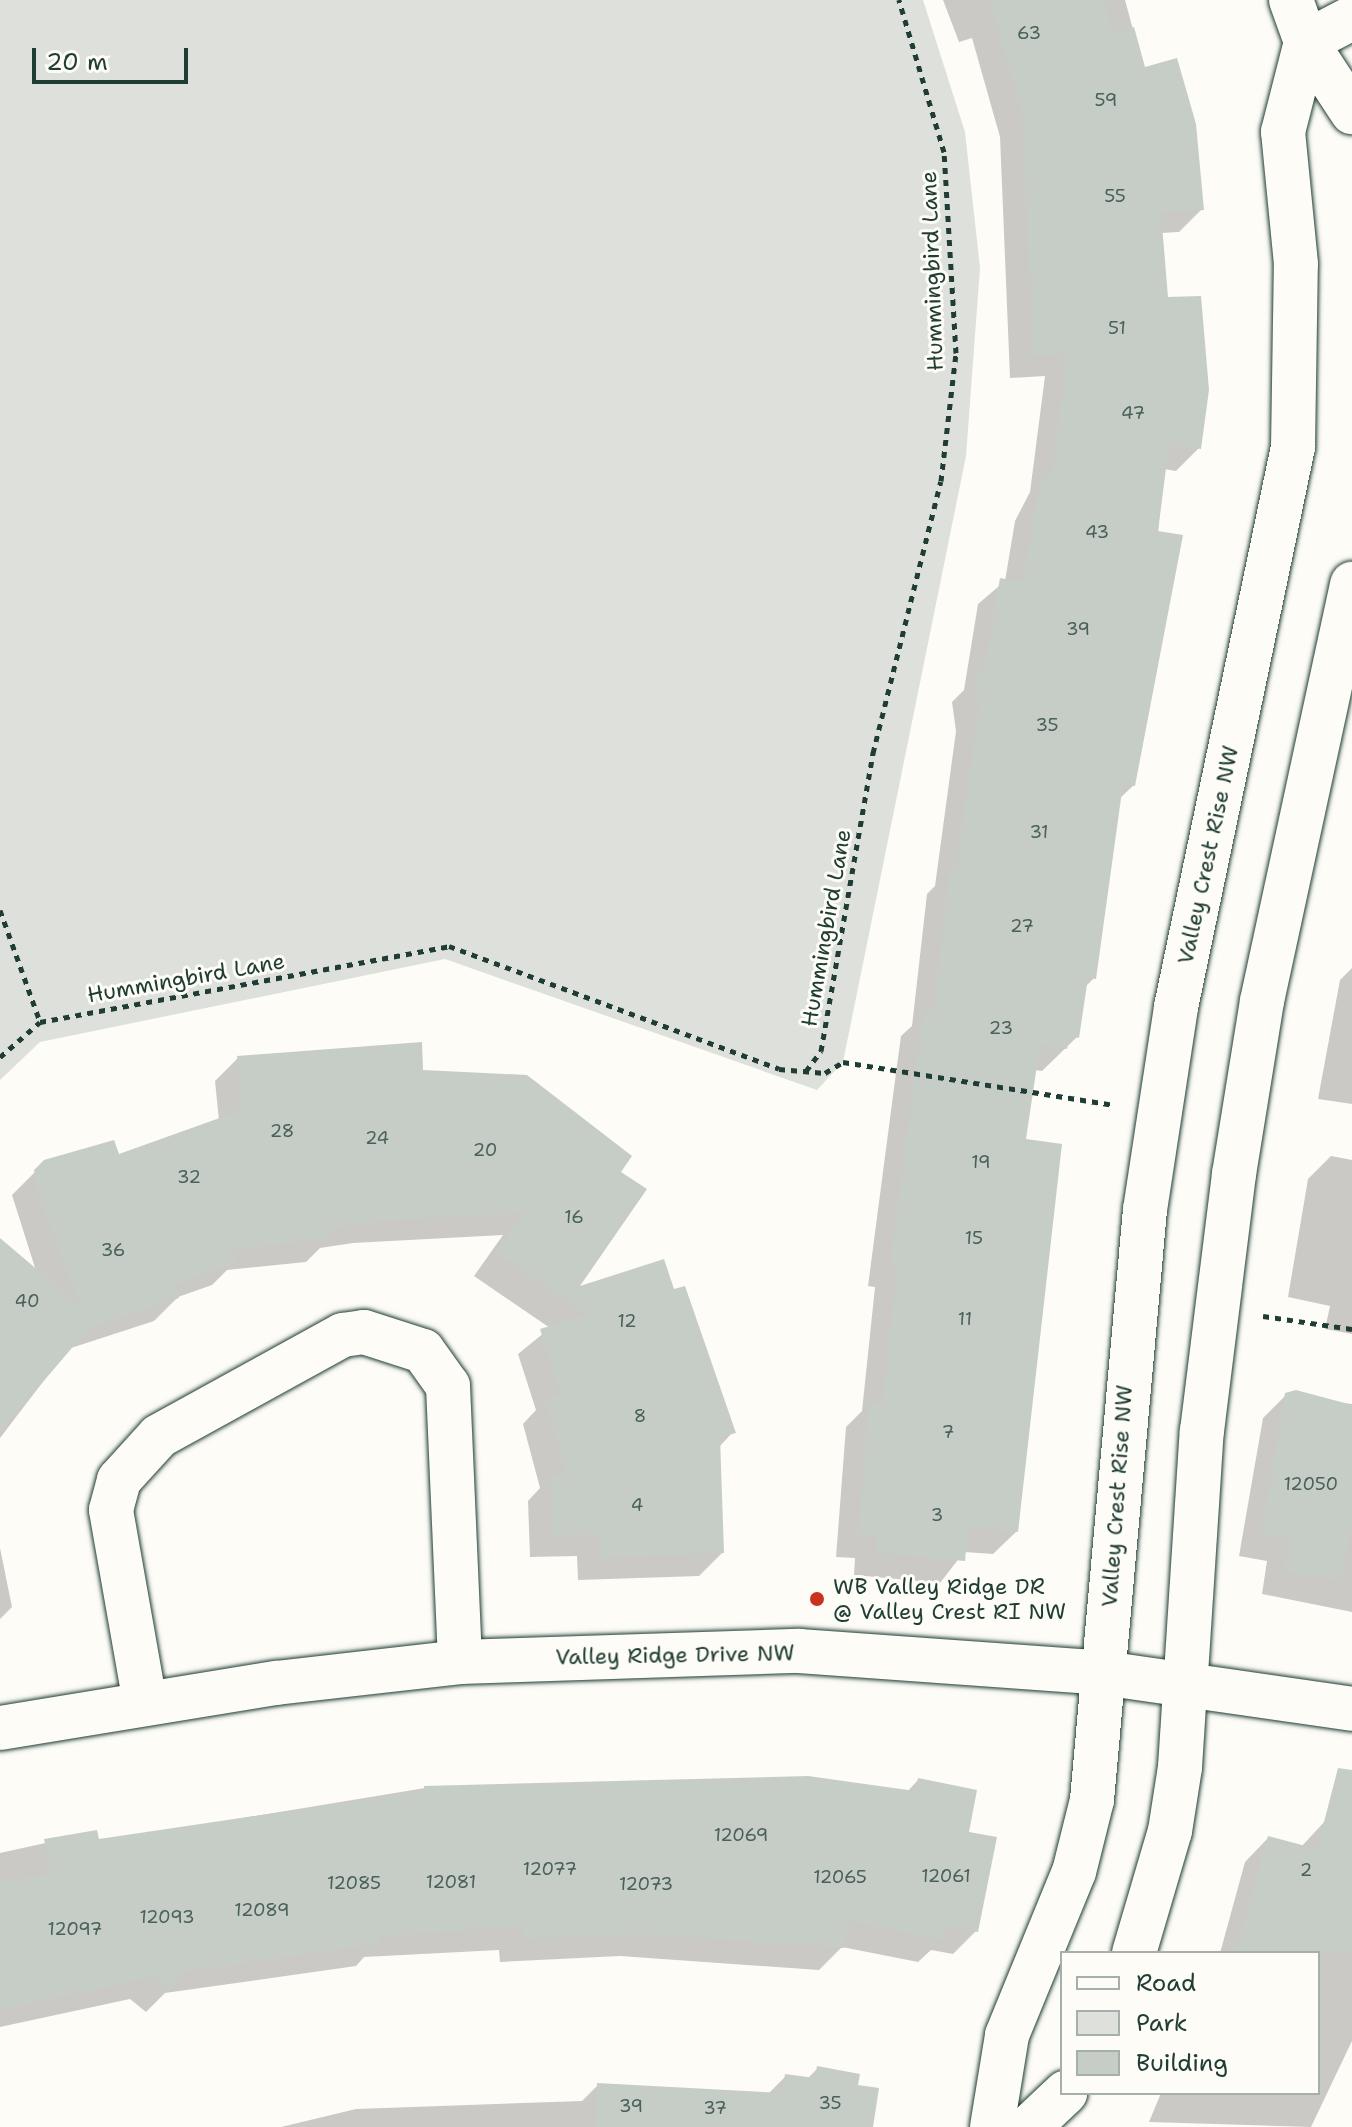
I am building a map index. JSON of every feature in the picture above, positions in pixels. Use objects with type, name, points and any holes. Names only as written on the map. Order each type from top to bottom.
[{"type":"street","points":[[1291,0],[1306,42],[1352,112]]},
{"type":"street","points":[[1306,42],[1352,18]]},
{"type":"street","name":"Valley Crest Rise NW","points":[[992,2127],[1007,2035],[1078,1858],[1099,1745],[1127,1355],[1176,1007],[1293,447],[1296,264],[1283,132],[1306,42]]},
{"type":"street","points":[[1135,1951],[1170,1831],[1215,1310],[1262,1001],[1352,584]]},
{"type":"street","points":[[145,1703],[111,1510],[119,1480],[159,1436],[343,1335],[364,1332],[423,1351],[448,1386],[460,1662]]},
{"type":"street","name":"Valley Ridge Drive NW","points":[[0,1728],[145,1703],[460,1662],[799,1651],[1103,1673],[1185,1682],[1352,1709]]},
{"type":"street","points":[[1029,2127],[1063,2095]]},
{"type":"path","name":"Hummingbird Lane","points":[[40,1022],[449,946],[779,1069],[805,1072],[821,1051],[873,753],[941,481],[956,353],[944,152],[899,0]]},
{"type":"path","points":[[0,910],[40,1022],[0,1057]]},
{"type":"path","points":[[805,1072],[825,1073],[843,1062],[1161,1113]]},
{"type":"path","points":[[1215,1310],[1352,1329]]},
{"type":"green space","points":[[0,0],[923,0],[965,132],[980,268],[966,456],[843,1062],[817,1090],[445,959],[40,1042],[0,1080]]},
{"type":"building","points":[[990,0],[1104,0],[1113,33],[1134,27],[1145,67],[1177,58],[1196,124],[1204,210],[1161,212],[1168,297],[1201,296],[1209,390],[1201,449],[1169,445],[1158,531],[1183,535],[1135,786],[1123,784],[1096,979],[1088,978],[1079,1038],[1069,1036],[1067,1049],[1040,1045],[1026,1139],[1062,1144],[1018,1532],[968,1528],[965,1561],[876,1553],[877,1536],[858,1535],[869,1402],[883,1403],[897,1264],[890,1264],[916,1064],[924,1011],[933,1012],[950,869],[956,870],[979,707],[974,677],[985,669],[1000,578],[1023,582],[1037,496],[1045,474],[1052,475],[1067,354],[1033,356],[1022,113]]},
{"type":"building","points":[[422,1042],[423,1070],[527,1075],[632,1156],[621,1172],[647,1189],[580,1286],[664,1259],[674,1289],[685,1286],[736,1433],[720,1437],[724,1553],[600,1558],[599,1534],[552,1535],[550,1476],[566,1475],[545,1399],[560,1394],[540,1329],[587,1315],[496,1252],[523,1213],[377,1221],[330,1228],[331,1239],[232,1249],[237,1262],[174,1285],[179,1298],[89,1328],[0,1432],[0,1238],[80,1306],[37,1192],[34,1170],[44,1160],[114,1140],[119,1154],[242,1110],[237,1056]]},
{"type":"building","points":[[1296,1390],[1352,1405],[1352,1517],[1341,1581],[1284,1571],[1289,1538],[1261,1534],[1285,1393]]},
{"type":"building","points":[[1338,1768],[1352,1770],[1352,1953],[1236,1951],[1268,1836],[1317,1849]]},
{"type":"building","points":[[808,1776],[915,1791],[918,1778],[977,1790],[969,1832],[997,1837],[978,1932],[946,1926],[943,1940],[848,1921],[844,1948],[644,1934],[523,1939],[522,1927],[380,1936],[381,1943],[183,1972],[170,1991],[153,1977],[0,2010],[0,1881],[51,1874],[44,1839],[97,1830],[99,1839],[424,1791],[424,1786]]},
{"type":"building","points":[[817,2066],[860,2074],[858,2085],[879,2088],[873,2127],[596,2127],[597,2083],[782,2093],[785,2074],[815,2078]]},
{"type":"place","name":"WB Valley Ridge DR @ Valley Crest RI NW","points":[[817,1599]]}]
